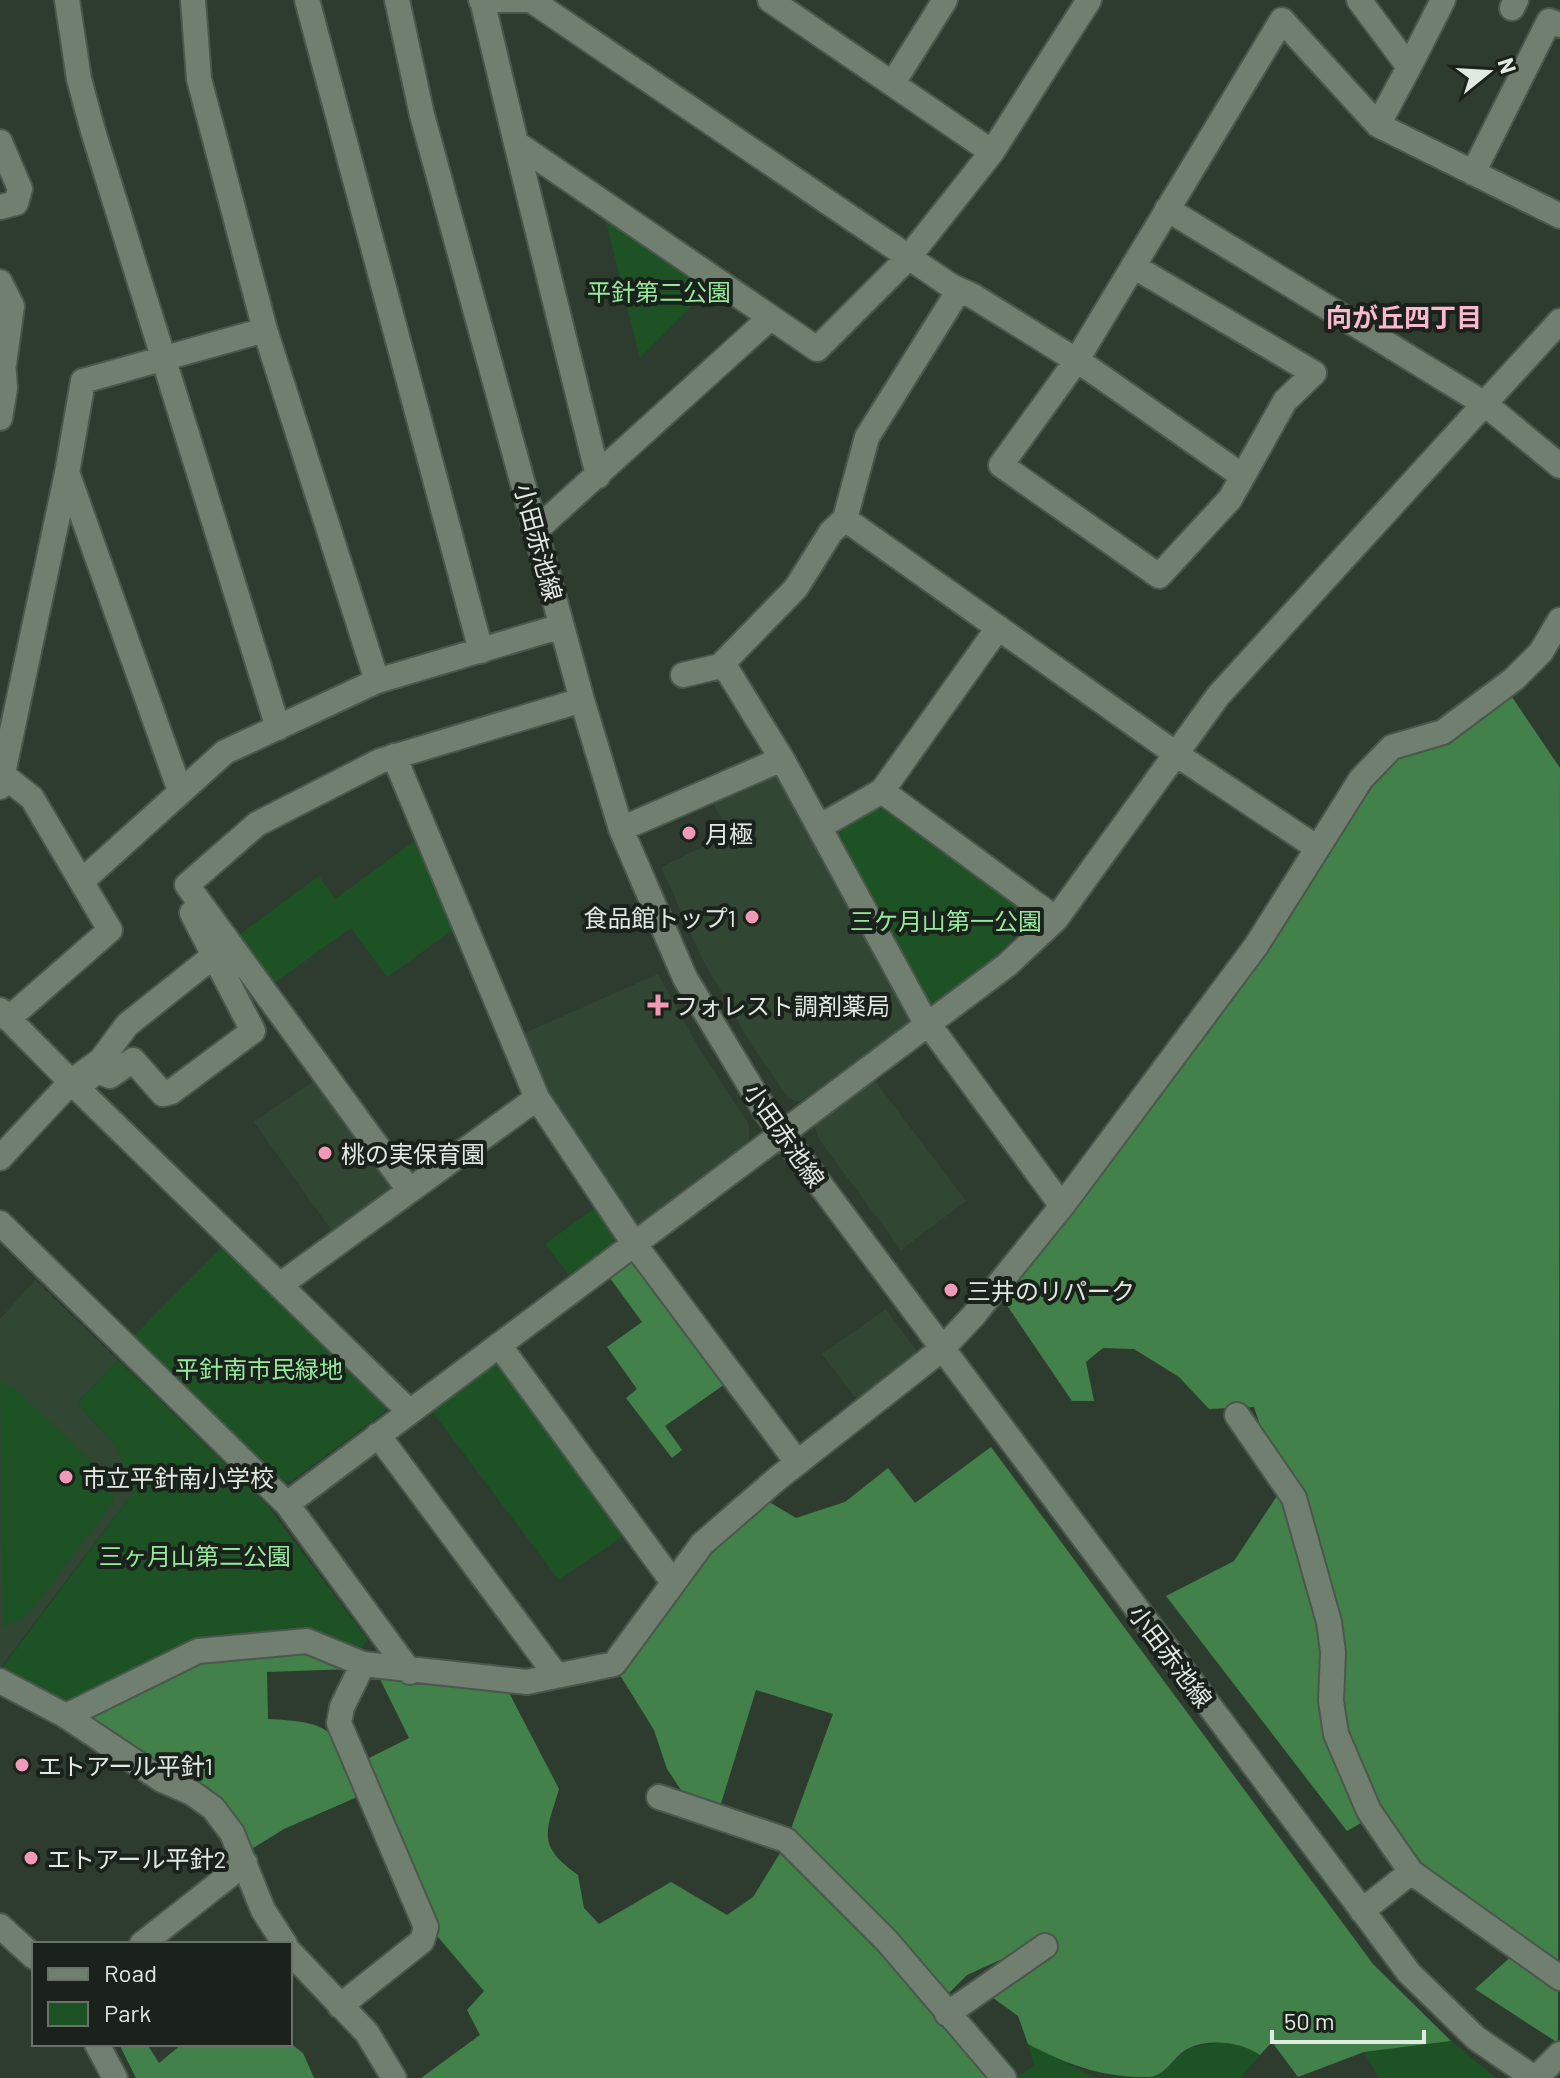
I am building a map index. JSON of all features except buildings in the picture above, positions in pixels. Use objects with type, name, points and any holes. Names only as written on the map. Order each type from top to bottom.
[{"type":"street","points":[[67,0],[79,79],[93,131],[278,728]]},
{"type":"street","points":[[193,0],[199,79],[265,330],[377,681]]},
{"type":"street","points":[[307,0],[481,651]]},
{"type":"street","name":"小田赤池線","points":[[397,0],[422,115],[582,700],[621,829],[685,978],[783,1135],[1409,1973],[1476,2038],[1535,2078]]},
{"type":"street","points":[[598,476],[481,0],[528,0],[908,258],[1077,360],[1241,475]]},
{"type":"street","points":[[770,0],[807,10],[893,83],[992,152]]},
{"type":"street","points":[[893,83],[945,0]]},
{"type":"street","points":[[516,143],[817,349],[908,258],[992,152],[1089,0]]},
{"type":"street","points":[[1359,0],[1409,67]]},
{"type":"street","points":[[1378,125],[1443,0]]},
{"type":"street","points":[[1133,266],[1314,373],[1285,401],[1230,499],[1159,576],[1001,465],[1077,360],[1133,266],[1167,209],[1282,20],[1378,125],[1560,216]]},
{"type":"street","points":[[1473,173],[1549,21],[1560,25]]},
{"type":"street","points":[[0,142],[20,189],[16,203],[0,207]]},
{"type":"street","points":[[1167,209],[1485,404],[1560,466]]},
{"type":"street","points":[[0,282],[12,306],[1,406]]},
{"type":"street","points":[[683,675],[720,666],[796,588],[831,532],[845,519],[867,437],[959,290]]},
{"type":"street","points":[[535,531],[770,318]]},
{"type":"street","points":[[287,1504],[1007,965],[1056,919],[1218,696],[1560,321]]},
{"type":"street","points":[[265,330],[83,381],[67,473],[1,781],[32,798],[110,930],[4,1015],[410,1412]]},
{"type":"street","points":[[0,339],[4,364]]},
{"type":"street","points":[[67,473],[180,791]]},
{"type":"street","points":[[845,519],[1176,754],[1316,847]]},
{"type":"street","points":[[66,1716],[198,1651],[307,1641],[363,1664],[410,1672],[527,1682],[614,1664],[702,1544],[797,1462],[942,1349],[974,1315],[1062,1206],[1256,946],[1361,779],[1392,747],[1443,732],[1474,711],[1514,679],[1541,652],[1560,620]]},
{"type":"street","points":[[82,881],[225,752],[377,681],[562,626]]},
{"type":"street","points":[[819,827],[882,791],[998,628]]},
{"type":"street","points":[[720,666],[729,673],[782,759],[928,1025],[1062,1206]]},
{"type":"street","points":[[75,1086],[97,1071],[110,1076],[133,1060],[163,1094],[171,1092],[253,1031],[181,891],[257,824],[394,756],[582,700]]},
{"type":"street","points":[[394,756],[537,1098],[635,1245],[797,1462]]},
{"type":"street","points":[[621,829],[782,759]]},
{"type":"street","points":[[882,791],[1056,919]]},
{"type":"street","points":[[187,885],[220,952],[409,1190]]},
{"type":"street","points":[[0,1158],[101,1060],[127,1025],[220,952]]},
{"type":"street","points":[[280,1285],[537,1098]]},
{"type":"street","points":[[0,1223],[287,1504],[410,1672]]},
{"type":"street","points":[[499,1345],[672,1581]]},
{"type":"street","points":[[1237,1415],[1294,1498],[1329,1622],[1333,1652],[1331,1701],[1336,1734],[1369,1811],[1411,1872],[1560,1978]]},
{"type":"street","points":[[378,1435],[556,1675]]},
{"type":"street","points":[[340,2006],[422,1941],[426,1927],[339,1723],[342,1707],[363,1664]]},
{"type":"street","points":[[0,1681],[66,1716],[162,1780],[192,1793],[213,1808],[232,1833],[263,1910],[284,1942]]},
{"type":"street","points":[[659,1797],[786,1840],[887,1941],[1004,2078]]},
{"type":"street","points":[[145,1942],[245,1863]]},
{"type":"street","points":[[1362,1911],[1411,1872]]},
{"type":"street","points":[[0,1926],[32,1955]]},
{"type":"street","points":[[947,2014],[1045,1946]]},
{"type":"street","points":[[292,1954],[372,2040],[394,2078]]},
{"type":"street","points":[[98,2046],[115,2078]]},
{"type":"street","points":[[1535,2078],[1560,2054]]},
{"type":"shaded area","points":[[772,772],[780,775],[910,1007],[907,1024],[799,1102],[788,1098],[751,1044],[703,960],[661,867],[730,834],[711,799]]},
{"type":"shaded area","points":[[658,974],[700,1050],[749,1125],[749,1140],[639,1223],[627,1221],[544,1092],[518,1036]]},
{"type":"shaded area","name":"桃の実保育園","points":[[319,1077],[394,1185],[393,1193],[335,1235],[254,1122]]},
{"type":"shaded area","points":[[872,1077],[966,1201],[901,1250],[818,1138],[814,1123]]},
{"type":"shaded area","name":"市立平針南小学校","points":[[35,1280],[118,1360],[77,1403],[115,1445],[136,1489],[0,1668],[0,1319]]},
{"type":"shaded area","points":[[886,1309],[916,1350],[914,1359],[860,1404],[822,1354]]},
{"type":"green space","name":"平針第二公園","points":[[604,213],[711,287],[640,358]]},
{"type":"green space","points":[[1508,691],[1560,768],[1558,2043],[1475,1989],[1524,1945],[1437,1882],[1382,1811],[1347,1831],[1166,1596],[1234,1561],[1281,1490],[1254,1407],[1209,1409],[1179,1377],[1134,1349],[1103,1348],[1086,1362],[1094,1401],[1072,1401],[1004,1301],[1366,787],[1396,753]]},
{"type":"green space","name":"三ケ月山第一公園","points":[[878,802],[1033,910],[1032,921],[998,954],[934,1003],[925,1001],[832,837],[836,827]]},
{"type":"green space","points":[[420,837],[457,927],[387,977],[351,928],[270,986],[235,938],[319,876],[335,899]]},
{"type":"green space","points":[[599,1205],[615,1231],[614,1242],[569,1275],[545,1244]]},
{"type":"green space","name":"平針南市民緑地","points":[[227,1242],[387,1398],[386,1411],[290,1482],[280,1482],[132,1338]]},
{"type":"green space","points":[[623,1262],[638,1263],[728,1382],[665,1426],[682,1450],[672,1458],[626,1398],[637,1389],[607,1347],[642,1322],[607,1274]]},
{"type":"green space","name":"三ヶ月山第二公園","points":[[118,1360],[267,1505],[368,1640],[357,1652],[65,1705],[0,1671],[136,1489],[115,1445],[77,1403]]},
{"type":"green space","points":[[488,1363],[504,1364],[627,1533],[559,1580],[428,1406]]},
{"type":"green space","points":[[0,1383],[14,1387],[109,1479],[114,1501],[28,1615],[3,1627]]},
{"type":"green space","points":[[991,1447],[1373,1964],[1451,2041],[1364,2052],[1298,2077],[1272,2042],[1260,2055],[1226,2043],[1197,2045],[1184,2051],[1161,2073],[1150,2077],[1101,2073],[1028,2044],[1018,2016],[989,1995],[1000,1960],[967,1975],[934,2008],[998,2078],[421,2078],[480,2035],[467,2010],[484,1991],[432,1930],[361,1762],[409,1738],[380,1679],[506,1687],[559,1789],[548,1828],[550,1846],[555,1855],[578,1875],[584,1908],[599,1924],[671,1882],[727,1915],[753,1897],[785,1845],[833,1714],[756,1690],[719,1810],[683,1793],[667,1769],[654,1730],[618,1672],[708,1549],[766,1500],[796,1518],[845,1502],[888,1468],[915,1503]]},
{"type":"green space","points":[[305,1650],[351,1669],[267,1672],[268,1719],[309,1723],[332,1735],[340,1744],[364,1794],[284,1829],[250,1850],[169,1776],[89,1719],[94,1711],[200,1660]]},
{"type":"green space","points":[[1451,2041],[1496,2078],[1379,2078],[1364,2052]]},
{"type":"green space","points":[[1223,2042],[1250,2048],[1260,2055],[1240,2078],[1148,2078],[1158,2075],[1189,2048]]},
{"type":"green space","points":[[1028,2044],[1097,2078],[1014,2078],[1034,2066]]},
{"type":"green space","points":[[292,2045],[303,2053],[314,2078],[136,2078],[120,2046],[148,2046],[159,2063],[180,2046]]},
{"type":"place","name":"月極","points":[[689,833]]},
{"type":"place","name":"食品館トップ1","points":[[752,917]]},
{"type":"place","name":"フォレスト調剤薬局","points":[[658,1005]]},
{"type":"place","name":"桃の実保育園","points":[[325,1153]]},
{"type":"place","name":"三井のリパーク","points":[[951,1290]]},
{"type":"place","name":"市立平針南小学校","points":[[66,1477]]},
{"type":"place","name":"エトアール平針1","points":[[22,1765]]},
{"type":"place","name":"エトアール平針2","points":[[31,1858]]},
{"type":"district","name":"向が丘四丁目","points":[[1404,316]]}]
